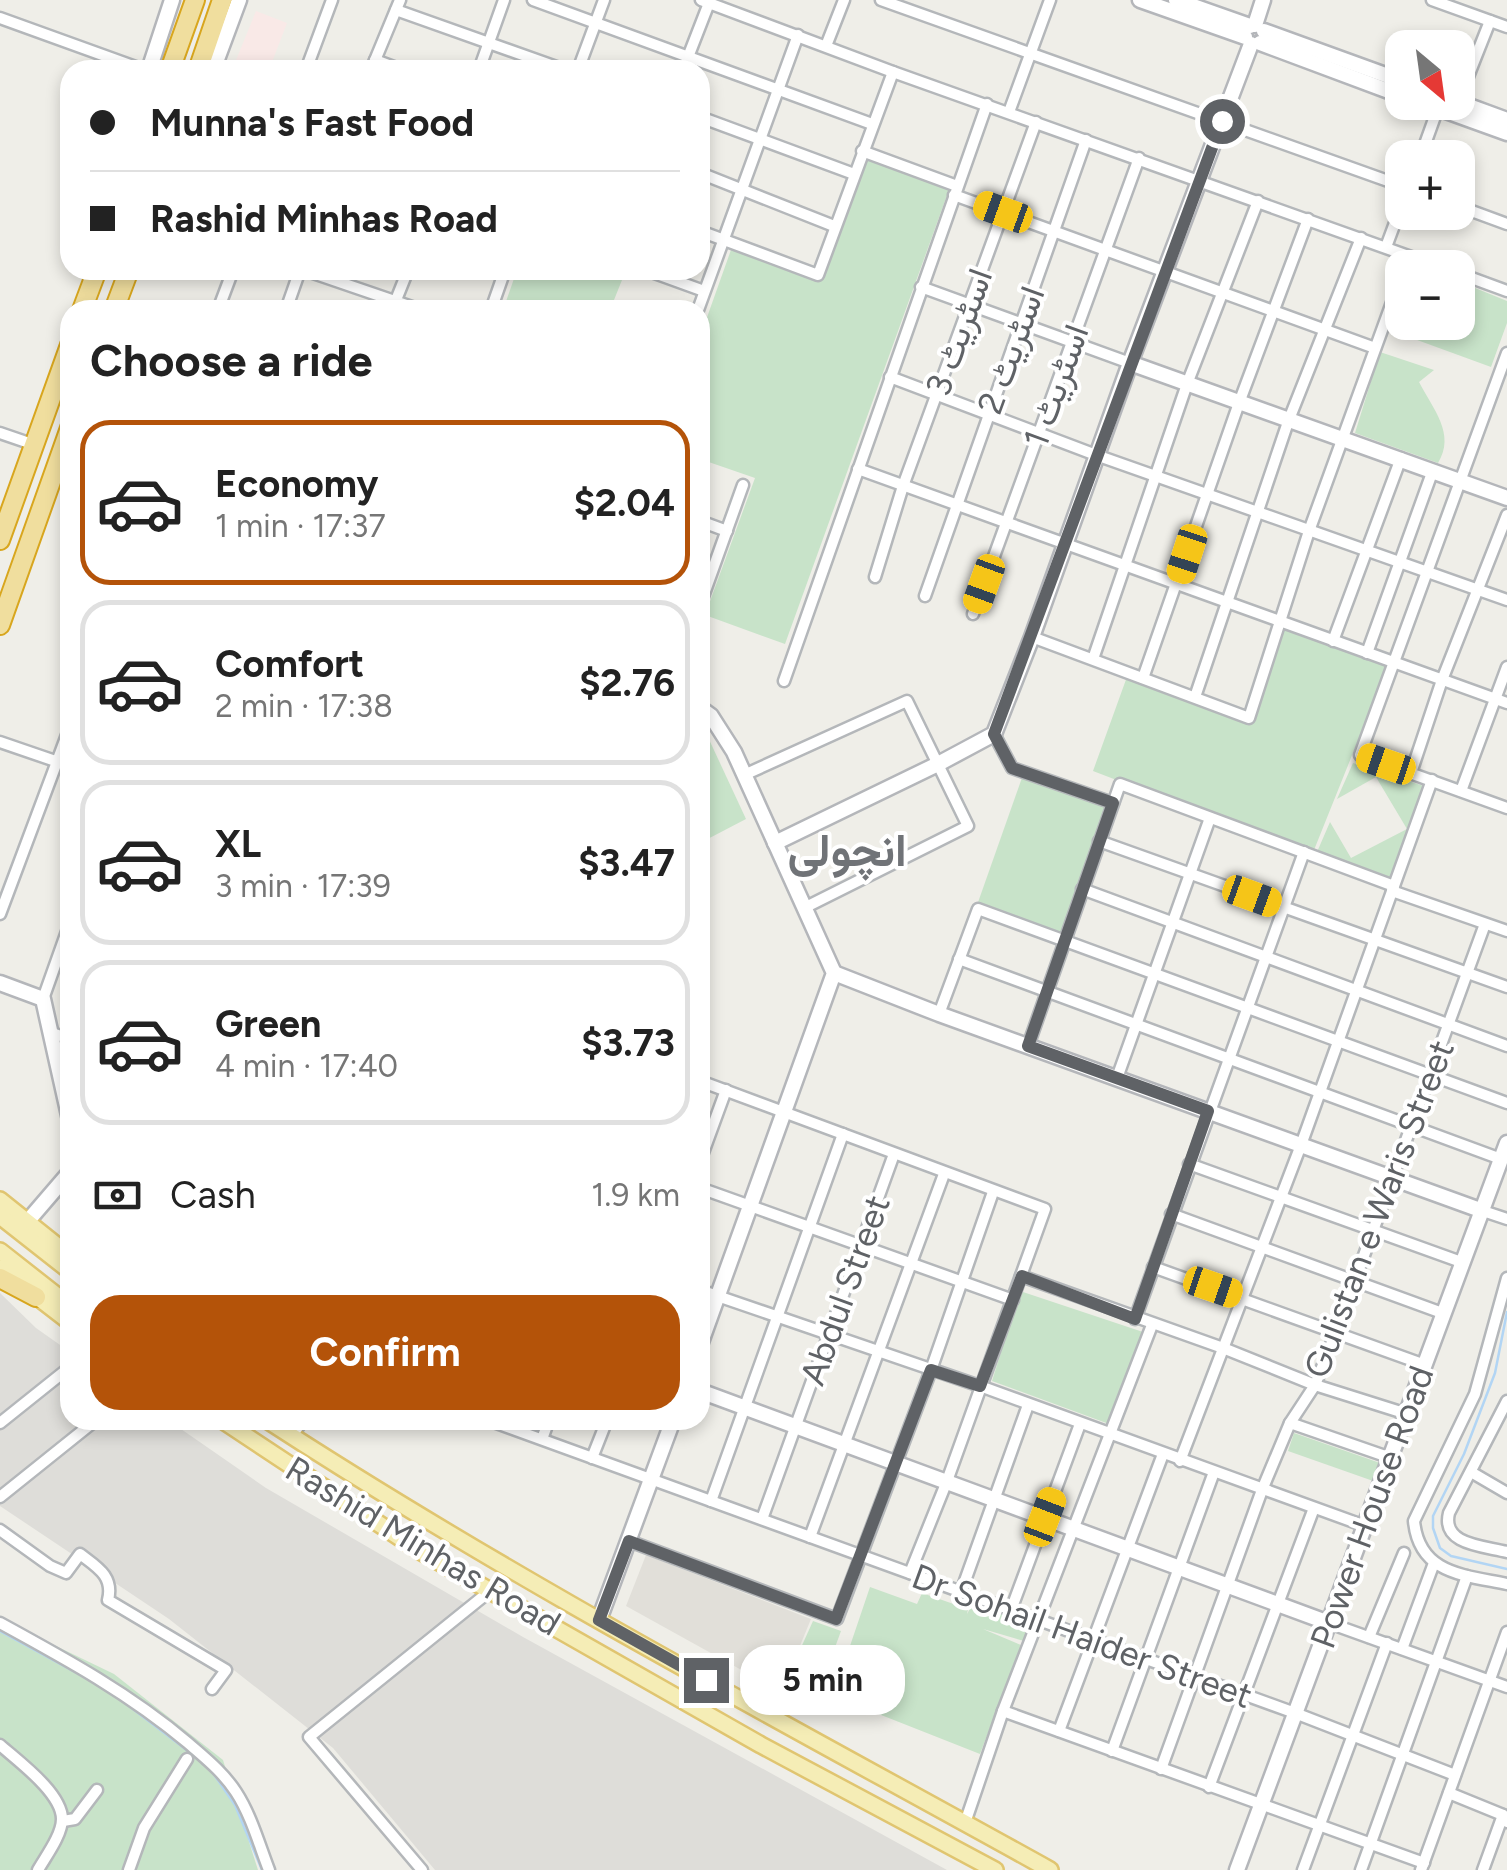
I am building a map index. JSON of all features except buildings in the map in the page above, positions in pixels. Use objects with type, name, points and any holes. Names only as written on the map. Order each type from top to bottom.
[{"type":"highway","points":[[174,60],[195,0]]},
{"type":"highway","points":[[201,60],[222,0]]},
{"type":"highway","points":[[0,540],[60,374]]},
{"type":"highway","points":[[0,625],[60,479]]},
{"type":"highway","points":[[0,608],[8,588],[20,574]]},
{"type":"highway","points":[[0,1278],[36,1298]]},
{"type":"main road","points":[[0,1200],[60,1261]]},
{"type":"main road","points":[[0,1216],[60,1250]]},
{"type":"main road","points":[[3,1259],[36,1298],[60,1315]]},
{"type":"main road","points":[[3,1259],[60,1299]]},
{"type":"main road","name":"Rashid Minhas Road","points":[[237,1430],[420,1551],[761,1744],[995,1870]]},
{"type":"main road","name":"Rashid Minhas Road","points":[[283,1430],[401,1505],[599,1620],[1050,1870]]},
{"type":"street","points":[[150,60],[172,0]]},
{"type":"street","points":[[218,60],[240,0]]},
{"type":"street","points":[[310,60],[332,0]]},
{"type":"street","points":[[483,60],[504,0]]},
{"type":"street","points":[[533,0],[699,60]]},
{"type":"street","points":[[582,60],[604,0]]},
{"type":"street","points":[[826,46],[844,0]]},
{"type":"street","points":[[882,0],[1385,180]]},
{"type":"street","points":[[1008,112],[1050,0]]},
{"type":"street","points":[[1140,0],[1385,76]]},
{"type":"street","points":[[1176,0],[1385,89]]},
{"type":"street","points":[[775,843],[994,734],[1254,34],[1263,0]]},
{"type":"street","points":[[1432,0],[1507,26]]},
{"type":"street","points":[[686,60],[705,2],[1390,250]]},
{"type":"street","points":[[375,60],[398,5],[538,60]]},
{"type":"street","points":[[0,18],[118,60]]},
{"type":"street","points":[[1475,55],[1490,21]]},
{"type":"street","points":[[710,275],[798,36]]},
{"type":"street","points":[[710,64],[872,124]]},
{"type":"street","points":[[710,235],[818,275],[893,72]]},
{"type":"street","points":[[784,680],[987,104]]},
{"type":"street","points":[[1475,112],[1507,120]]},
{"type":"street","points":[[1475,117],[1507,133]]},
{"type":"street","points":[[710,121],[854,174]]},
{"type":"street","name":"اسٹریٹ 3","points":[[875,577],[903,486],[1036,122]]},
{"type":"street","name":"اسٹریٹ 2","points":[[925,596],[1086,140]]},
{"type":"street","points":[[862,151],[1105,252],[1375,348]]},
{"type":"street","name":"اسٹریٹ 1","points":[[973,614],[1139,158]]},
{"type":"street","points":[[710,176],[834,226]]},
{"type":"street","points":[[1093,660],[1187,384],[1258,201]]},
{"type":"street","points":[[1475,212],[1507,224]]},
{"type":"street","points":[[1143,678],[1308,219]]},
{"type":"street","points":[[1386,247],[1392,230]]},
{"type":"street","points":[[1195,697],[1288,422],[1361,238]]},
{"type":"street","points":[[1475,279],[1507,291]]},
{"type":"street","points":[[328,280],[379,300]]},
{"type":"street","points":[[674,280],[704,291]]},
{"type":"street","points":[[701,300],[708,280]]},
{"type":"street","points":[[922,288],[1507,498]]},
{"type":"street","points":[[1032,636],[1249,718],[1279,621],[1385,321]]},
{"type":"street","points":[[1507,354],[1360,755],[1507,808]]},
{"type":"street","points":[[890,377],[1507,600]]},
{"type":"street","points":[[1494,389],[1507,394]]},
{"type":"street","points":[[0,433],[36,445]]},
{"type":"street","points":[[1332,640],[1400,458]]},
{"type":"street","points":[[858,469],[1501,701]]},
{"type":"street","points":[[1367,653],[1432,470]]},
{"type":"street","points":[[710,566],[743,485]]},
{"type":"street","points":[[1411,772],[1442,680],[1507,515]]},
{"type":"street","points":[[710,525],[727,531]]},
{"type":"street","points":[[1461,791],[1501,701],[1507,667]]},
{"type":"street","points":[[744,775],[907,701],[968,826],[804,908]]},
{"type":"street","points":[[710,718],[720,728],[744,775],[834,973],[1507,1219]]},
{"type":"street","points":[[994,734],[1012,768],[1113,803]]},
{"type":"street","points":[[0,742],[60,763]]},
{"type":"street","points":[[0,914],[60,773]]},
{"type":"street","points":[[1180,1460],[1281,1198],[1432,780]]},
{"type":"street","points":[[1028,1046],[1120,784],[1507,932]]},
{"type":"street","points":[[1117,1078],[1210,818]]},
{"type":"street","points":[[1099,842],[1507,987]]},
{"type":"street","points":[[1135,1319],[1304,852]]},
{"type":"street","points":[[1082,890],[1507,1046]]},
{"type":"street","points":[[939,1014],[978,908],[1507,1102]]},
{"type":"street","name":"Gulistan e Waris Street","points":[[1161,1769],[1262,1490],[1290,1423],[1315,1385],[1336,1332],[1485,924]]},
{"type":"street","points":[[60,952],[44,999],[60,1071]]},
{"type":"street","points":[[959,959],[1502,1158]]},
{"type":"street","points":[[710,1318],[834,973]]},
{"type":"street","points":[[0,983],[44,999]]},
{"type":"street","points":[[52,1032],[60,1035]]},
{"type":"street","points":[[710,1084],[1045,1210],[910,1573]]},
{"type":"street","points":[[710,1134],[726,1090]]},
{"type":"street","points":[[711,1501],[844,1134]]},
{"type":"street","name":"Power House Road","points":[[1236,1870],[1507,1143]]},
{"type":"street","name":"Abdul Street","points":[[762,1519],[894,1154]]},
{"type":"street","points":[[1189,1164],[1464,1263]]},
{"type":"street","points":[[810,1537],[944,1174]]},
{"type":"street","points":[[28,1230],[60,1186]]},
{"type":"street","points":[[710,1192],[1013,1300]]},
{"type":"street","points":[[629,1541],[836,1619],[931,1370],[993,1192]]},
{"type":"street","points":[[1170,1214],[1445,1314]]},
{"type":"street","points":[[1153,1267],[1425,1365]]},
{"type":"street","points":[[1022,1276],[1315,1385],[1408,1414]]},
{"type":"street","points":[[1507,1278],[1475,1394],[1414,1522],[1422,1551],[1434,1563],[1468,1576],[1507,1584]]},
{"type":"street","points":[[710,1293],[980,1386],[1365,1526]]},
{"type":"street","points":[[965,1823],[1003,1710],[1152,1325]]},
{"type":"street","points":[[0,1422],[60,1375]]},
{"type":"street","points":[[710,1395],[1507,1687]]},
{"type":"street","points":[[1507,1401],[1446,1525],[1448,1531],[1464,1541],[1507,1552]]},
{"type":"street","points":[[960,1592],[1028,1405]]},
{"type":"street","points":[[1290,1423],[1391,1458]]},
{"type":"street","points":[[1010,1610],[1080,1424]]},
{"type":"street","points":[[0,1497],[84,1430]]},
{"type":"street","points":[[292,1436],[296,1430]]},
{"type":"street","name":"Dr Sohail Haider Street","points":[[518,1430],[1455,1775]]},
{"type":"street","points":[[542,1439],[545,1430]]},
{"type":"street","points":[[592,1458],[603,1430]]},
{"type":"street","points":[[599,1620],[669,1430]]},
{"type":"street","points":[[1493,1432],[1507,1439]]},
{"type":"street","points":[[1059,1732],[1163,1454]]},
{"type":"street","points":[[1112,1751],[1214,1472]]},
{"type":"street","points":[[1471,1472],[1507,1492]]},
{"type":"street","points":[[1210,1787],[1314,1508]]},
{"type":"street","points":[[0,1530],[66,1573],[80,1554],[109,1582],[108,1600],[226,1670],[212,1689]]},
{"type":"street","points":[[1369,1637],[1404,1553]]},
{"type":"street","points":[[1402,1649],[1434,1563]]},
{"type":"street","points":[[1360,1870],[1468,1576]]},
{"type":"street","points":[[422,1870],[309,1736],[490,1591]]},
{"type":"street","points":[[0,1624],[115,1687],[219,1770],[236,1792],[269,1870]]},
{"type":"street","points":[[1003,1710],[1422,1866],[1507,1632]]},
{"type":"street","points":[[1303,1870],[1387,1643]]},
{"type":"street","points":[[0,1745],[53,1795],[63,1822],[38,1870]]},
{"type":"street","points":[[129,1870],[144,1828],[187,1759]]},
{"type":"street","points":[[63,1822],[75,1819],[97,1790]]},
{"type":"street","points":[[1448,1793],[1505,1819],[1483,1870]]},
{"type":"shaded area","points":[[256,11],[287,23],[273,60],[236,60]]},
{"type":"shaded area","points":[[0,1293],[60,1345],[60,1430],[182,1430],[266,1488],[523,1637],[947,1870],[435,1870],[333,1748],[169,1619],[0,1506]]},
{"type":"shaded area","points":[[646,1555],[811,1619],[781,1692],[626,1606]]},
{"type":"green space","points":[[867,156],[950,187],[785,644],[710,617],[710,601],[755,478],[710,462],[710,309],[732,247],[821,278]]},
{"type":"green space","points":[[514,280],[622,280],[614,300],[506,300]]},
{"type":"green space","points":[[1475,288],[1507,301],[1507,323],[1491,367],[1417,340],[1475,340]]},
{"type":"green space","points":[[1380,352],[1434,370],[1419,382],[1444,432],[1438,463],[1355,433]]},
{"type":"green space","points":[[1279,621],[1389,663],[1312,855],[1093,771],[1128,674],[1249,718]]},
{"type":"green space","points":[[710,742],[746,819],[710,838]]},
{"type":"green space","points":[[1353,763],[1427,787],[1393,883],[1317,852],[1330,822],[1351,858],[1407,829],[1376,777],[1337,799]]},
{"type":"green space","points":[[1024,772],[1113,803],[1063,940],[976,908]]},
{"type":"green space","points":[[1020,1291],[1143,1332],[1109,1424],[992,1381]]},
{"type":"green space","points":[[1294,1433],[1383,1464],[1376,1482],[1288,1451]]},
{"type":"green space","points":[[870,1587],[917,1604],[922,1593],[968,1609],[967,1614],[974,1601],[1031,1622],[1024,1641],[983,1629],[1021,1645],[980,1754],[833,1696]]},
{"type":"green space","points":[[0,1619],[114,1674],[223,1760],[258,1870],[0,1870]]},
{"type":"green space","points":[[813,1621],[841,1631],[812,1710],[781,1692]]},
{"type":"waterway","points":[[1507,1312],[1495,1373],[1464,1454],[1433,1516],[1440,1548],[1451,1556],[1507,1569]]},
{"type":"waterway","points":[[0,1631],[97,1684]]},
{"type":"waterway","points":[[112,1693],[205,1764]]},
{"type":"waterway","points":[[211,1770],[235,1805],[262,1870]]},
{"type":"district","name":"انچولی","points":[[847,850]]},
{"type":"route","points":[[706,1680],[599,1620],[629,1541],[836,1619],[931,1370],[980,1386],[1022,1276],[1135,1319],[1208,1111],[1028,1046],[1113,803],[1012,768],[994,734],[1222,121]]}]
